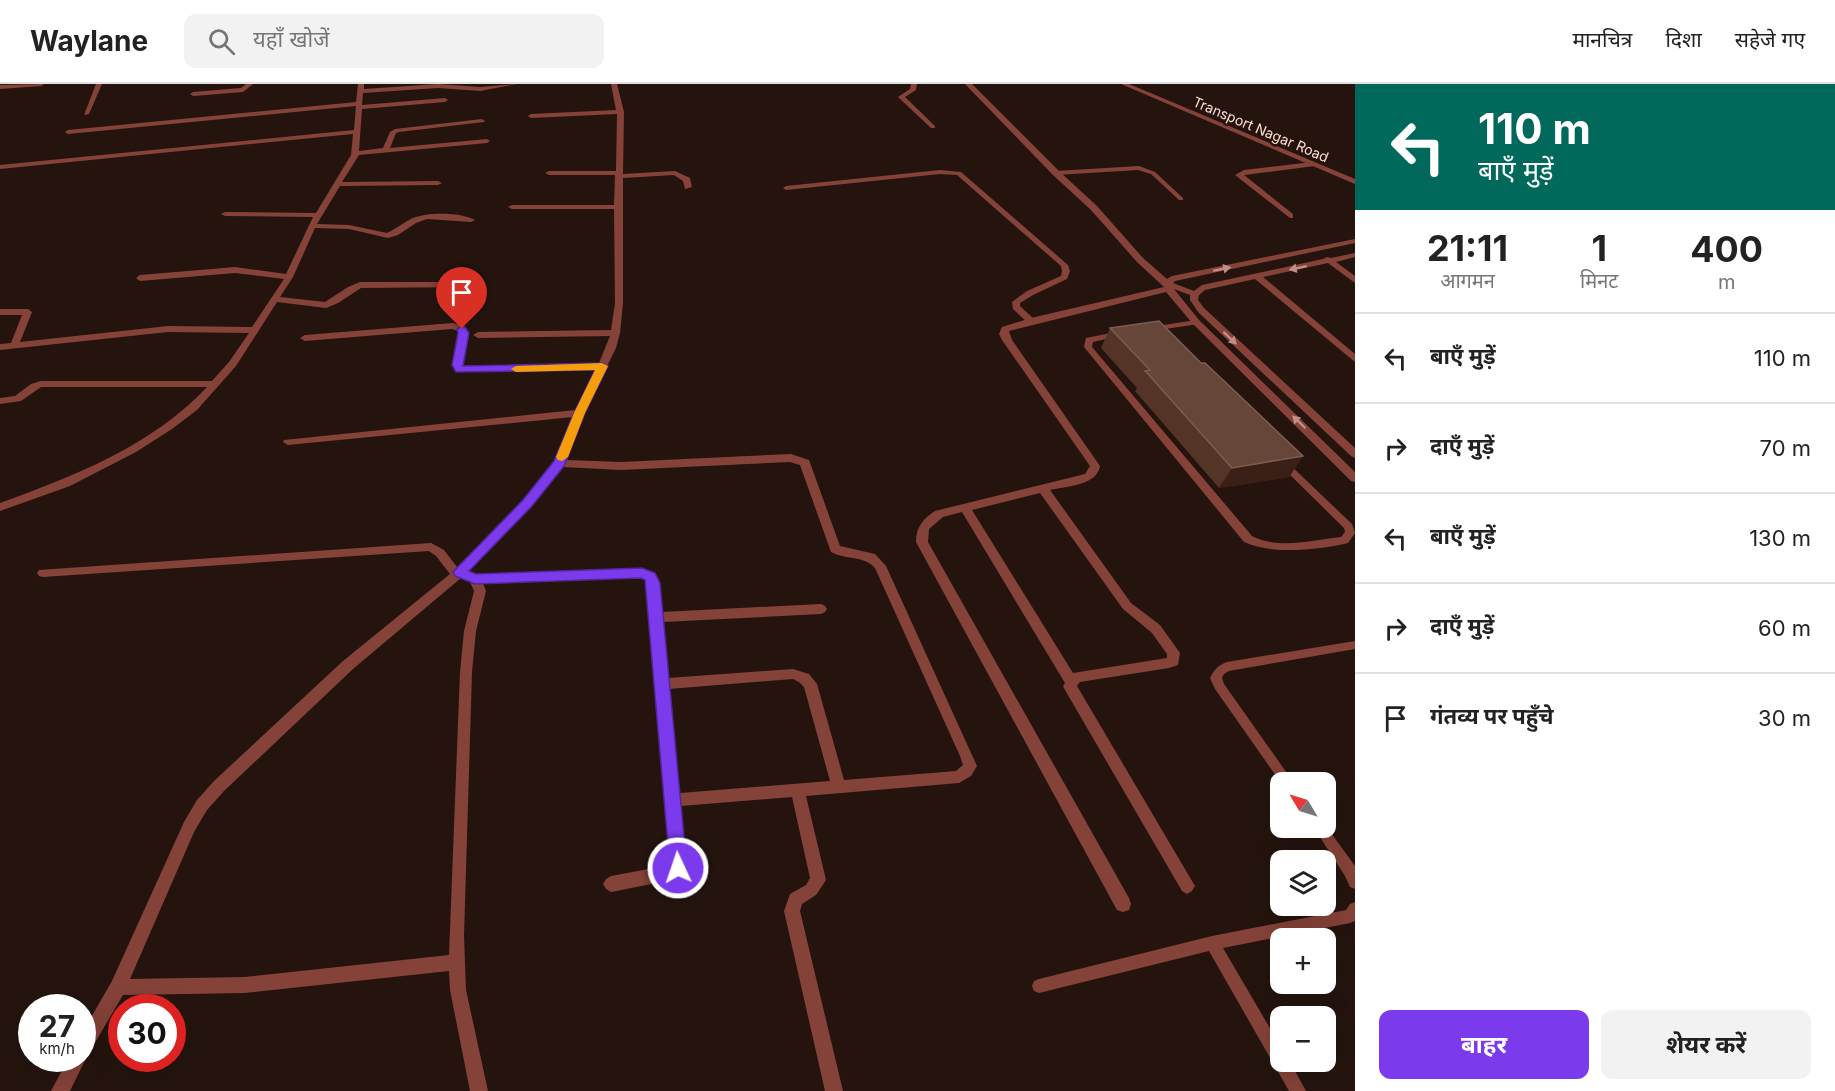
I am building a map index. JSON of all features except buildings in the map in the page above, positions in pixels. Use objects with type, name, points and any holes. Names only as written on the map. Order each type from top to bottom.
[{"type":"street","points":[[0,87],[41,84]]},
{"type":"street","points":[[86,114],[99,84]]},
{"type":"street","points":[[193,94],[243,90],[250,84]]},
{"type":"street","points":[[0,507],[66,483],[132,450],[192,408],[233,364],[289,277],[312,226],[356,153],[361,87],[438,86],[480,89],[514,84]]},
{"type":"street","points":[[96,1026],[118,987],[189,827],[202,805],[219,786],[348,665],[460,572],[528,503],[560,463],[579,413],[615,333],[619,303],[618,207],[621,112],[614,84]]},
{"type":"street","points":[[909,84],[924,84]]},
{"type":"street","points":[[914,84],[913,90],[901,97],[933,127]]},
{"type":"street","points":[[968,84],[1056,174],[1094,208],[1140,260],[1168,286],[1196,322],[1355,478]]},
{"type":"street","name":"Transport Nagar Road","points":[[1124,84],[1312,164],[1353,179]]},
{"type":"street","points":[[68,132],[445,100]]},
{"type":"street","points":[[531,116],[621,112]]},
{"type":"street","points":[[386,150],[393,132],[397,130],[478,122],[473,142]]},
{"type":"street","points":[[0,166],[357,132]]},
{"type":"street","points":[[356,153],[488,141]]},
{"type":"street","points":[[1290,216],[1239,175],[1244,172],[1312,164]]},
{"type":"street","points":[[549,173],[675,173],[687,180],[688,187]]},
{"type":"street","points":[[338,184],[438,183]]},
{"type":"street","points":[[512,207],[618,207]]},
{"type":"street","points":[[225,214],[320,215]]},
{"type":"street","points":[[312,226],[349,227],[388,236],[415,220],[428,216],[471,220]]},
{"type":"street","points":[[1168,286],[1172,279],[1355,241]]},
{"type":"street","points":[[1317,249],[1355,280]]},
{"type":"street","points":[[1355,255],[1202,288],[1195,294],[1194,300],[1201,310],[1355,454]]},
{"type":"street","points":[[140,279],[235,270],[289,277]]},
{"type":"street","points":[[1258,277],[1355,359]]},
{"type":"street","points":[[274,299],[326,305],[350,287],[360,285],[465,285]]},
{"type":"street","points":[[1123,904],[922,542],[921,531],[926,523],[939,514],[1044,490],[1089,477],[1094,472],[1095,466],[1004,334],[1010,326],[1168,286],[1195,294]]},
{"type":"street","points":[[0,312],[28,312],[14,346]]},
{"type":"street","points":[[305,338],[453,326],[462,329],[463,333],[457,365],[460,370],[602,366]]},
{"type":"street","points":[[0,347],[168,329],[255,330]]},
{"type":"street","points":[[478,334],[615,333]]},
{"type":"street","points":[[0,401],[18,399],[34,386],[41,384],[215,384]]},
{"type":"street","points":[[288,442],[579,413]]},
{"type":"street","points":[[1326,449],[1344,444]]},
{"type":"street","points":[[560,463],[621,466],[790,458],[805,463],[835,549],[844,554],[871,556],[880,566],[970,766],[959,777],[673,800]]},
{"type":"street","points":[[1044,490],[1127,606],[1156,629],[1174,653],[1174,658],[1168,663],[1076,677],[1071,681]]},
{"type":"street","points":[[965,508],[1071,681],[1072,692],[1187,886]]},
{"type":"street","points":[[43,573],[431,547],[440,553],[449,567],[475,579],[642,573],[650,576],[653,583],[678,868],[672,873],[611,884]]},
{"type":"street","points":[[475,579],[480,591],[470,631],[466,672],[456,936],[458,990],[479,1091]]},
{"type":"street","points":[[656,617],[821,609]]},
{"type":"street","points":[[662,684],[793,674],[804,678],[810,684],[838,786]]},
{"type":"street","points":[[797,789],[818,880],[812,890],[795,899],[792,911],[834,1091]]},
{"type":"street","points":[[118,987],[245,985],[458,962]]},
{"type":"street","points":[[60,1091],[71,1072]]},
{"type":"lane","points":[[1056,174],[1139,168],[1153,173],[1182,199]]},
{"type":"lane","points":[[786,188],[940,172],[961,174],[1064,265],[1065,277],[1016,302],[1016,307],[1031,321]]},
{"type":"lane","points":[[1154,338],[1146,329],[1196,322]]},
{"type":"lane","points":[[1136,331],[1094,338],[1089,340],[1089,347],[1248,539],[1255,544],[1270,548],[1344,540],[1348,537],[1349,527],[1273,453]]},
{"type":"lane","points":[[1280,772],[1219,686],[1216,678],[1220,671],[1227,667],[1355,645]]},
{"type":"lane","points":[[1327,838],[1355,882]]},
{"type":"lane","points":[[1039,986],[1212,943],[1353,916]]},
{"type":"lane","points":[[1212,943],[1270,1043]]},
{"type":"lane","points":[[1287,1072],[1298,1091]]},
{"type":"slow traffic","points":[[516,369],[602,366],[579,413],[562,457]]},
{"type":"route","points":[[462,329],[457,365],[460,370],[602,366],[579,413],[560,463],[528,503],[460,572],[475,579],[642,573],[650,576],[653,583],[678,868]]}]
